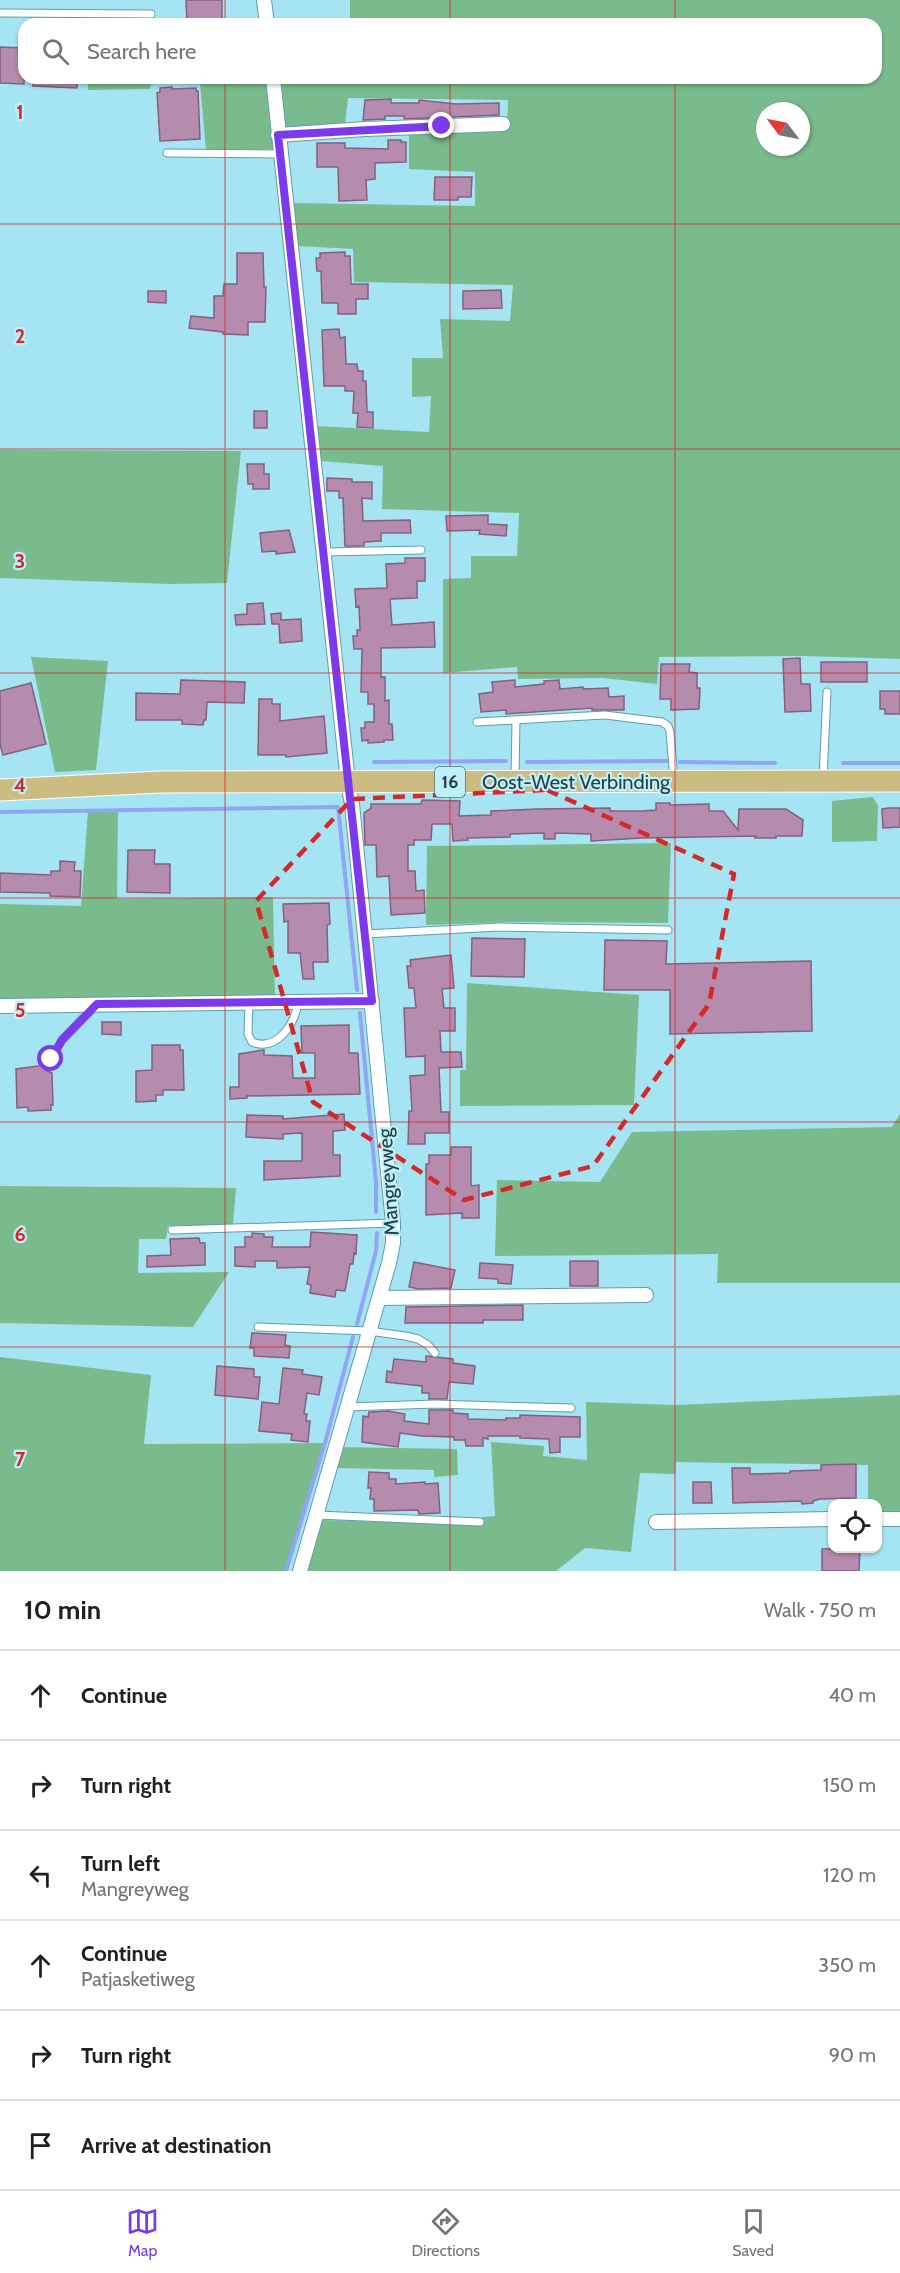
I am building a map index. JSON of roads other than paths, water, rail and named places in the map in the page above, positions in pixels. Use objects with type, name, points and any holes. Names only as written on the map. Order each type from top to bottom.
[{"type":"main road","name":"Oost-West Verbinding","points":[[0,790],[160,782],[900,781]]},
{"type":"street","points":[[264,0],[266,18]]},
{"type":"street","name":"Mangreyweg","points":[[274,84],[366,934],[393,1223],[393,1243],[379,1298],[300,1571]]},
{"type":"street","points":[[278,135],[503,124]]},
{"type":"street","points":[[0,1006],[372,1001]]},
{"type":"street","points":[[379,1298],[646,1295]]},
{"type":"street","points":[[656,1522],[828,1519]]},
{"type":"street","points":[[882,1519],[900,1519]]},
{"type":"lane","points":[[0,13],[151,14]]},
{"type":"lane","points":[[167,153],[281,154]]},
{"type":"lane","points":[[324,552],[421,550]]},
{"type":"lane","points":[[823,781],[827,692]]},
{"type":"lane","points":[[477,722],[605,715],[662,722],[668,726],[670,732],[674,782]]},
{"type":"lane","points":[[515,782],[516,720]]},
{"type":"lane","points":[[366,934],[499,927],[668,930]]},
{"type":"lane","points":[[249,1002],[248,1034],[252,1042],[260,1046],[273,1043],[280,1037],[296,1015],[298,1002]]},
{"type":"lane","points":[[51,1059],[62,1040],[97,1004]]},
{"type":"lane","points":[[172,1230],[393,1223]]},
{"type":"lane","points":[[258,1327],[369,1331],[418,1339],[435,1353]]},
{"type":"lane","points":[[347,1407],[435,1404],[571,1408]]},
{"type":"lane","points":[[317,1515],[480,1522]]},
{"type":"waterway","points":[[374,762],[506,761]]},
{"type":"waterway","points":[[527,762],[668,761]]},
{"type":"waterway","points":[[680,762],[775,763]]},
{"type":"waterway","points":[[843,763],[900,763]]},
{"type":"waterway","points":[[0,812],[338,807],[357,990]]},
{"type":"waterway","points":[[360,1013],[376,1182],[376,1212]]},
{"type":"waterway","points":[[357,1324],[376,1251],[377,1233]]},
{"type":"waterway","points":[[286,1571],[325,1443],[353,1337]]}]
